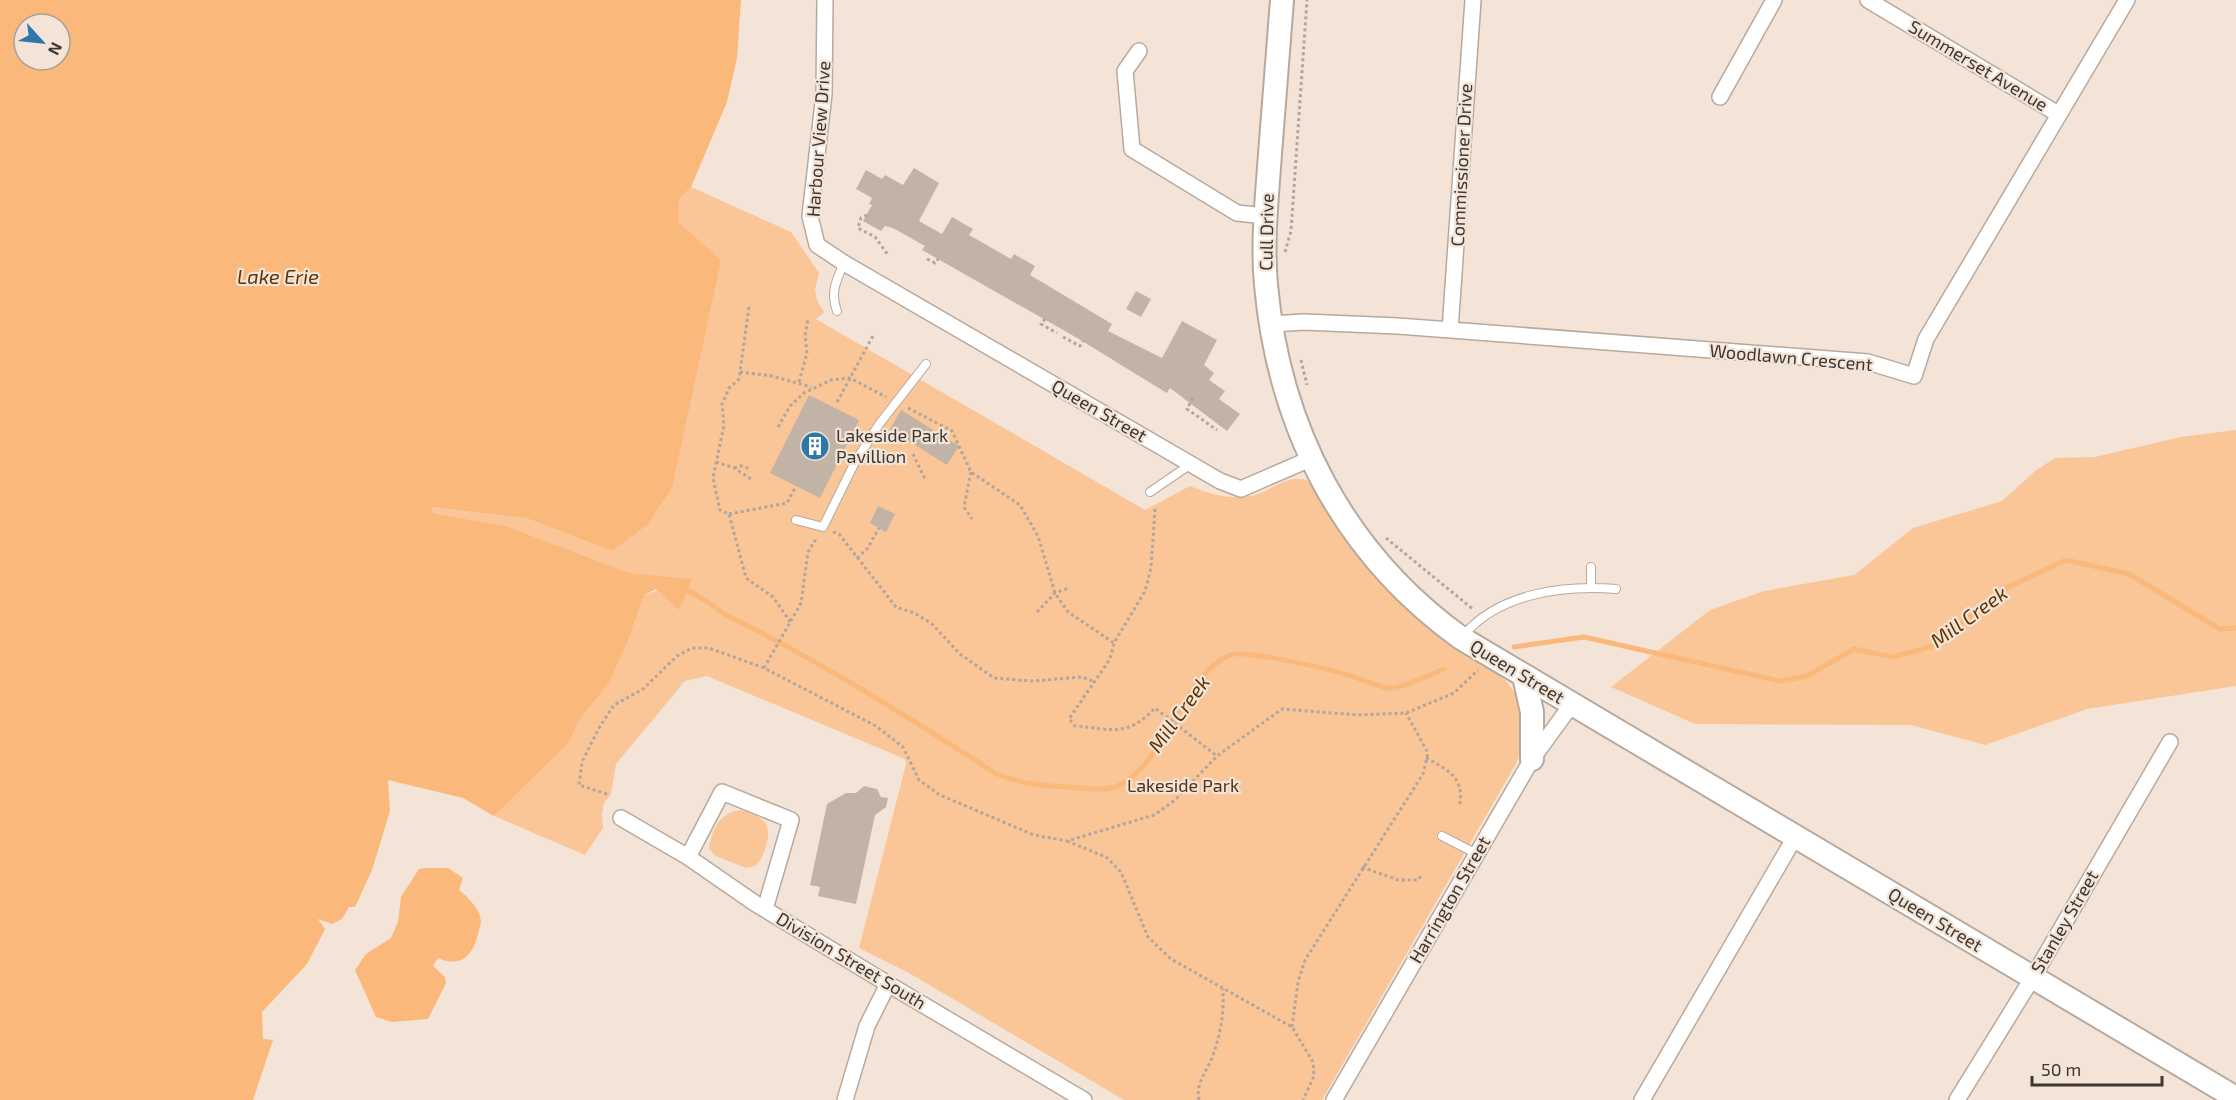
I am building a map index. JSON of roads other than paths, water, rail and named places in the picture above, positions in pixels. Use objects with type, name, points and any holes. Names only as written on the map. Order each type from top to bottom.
[{"type":"street","name":"Harbour View Drive","points":[[825,0],[824,94],[810,216],[818,245],[843,263]]},
{"type":"street","name":"Cull Drive","points":[[1282,0],[1265,216],[1266,284],[1287,402],[1310,459]]},
{"type":"street","name":"Commissioner Drive","points":[[1450,330],[1473,0]]},
{"type":"street","points":[[1720,97],[1774,0]]},
{"type":"street","name":"Summerset Avenue","points":[[1868,0],[2058,114]]},
{"type":"street","name":"Woodlawn Crescent","points":[[1272,324],[1324,322],[1450,330],[1868,362],[1914,376],[1926,339],[2127,0]]},
{"type":"street","points":[[1139,51],[1125,71],[1132,148],[1237,213],[1265,216]]},
{"type":"street","name":"Queen Street","points":[[843,263],[1220,481],[1241,489],[1310,459],[1339,510],[1376,561],[1414,600],[1466,628],[1524,676],[2236,1098]]},
{"type":"street","points":[[1524,676],[1532,712],[1532,759]]},
{"type":"street","name":"Harrington Street","points":[[1334,1100],[1532,759],[1572,705]]},
{"type":"street","name":"Stanley Street","points":[[1957,1100],[2033,977],[2170,742]]},
{"type":"street","points":[[688,857],[722,792],[790,820],[765,909]]},
{"type":"street","name":"Division Street South","points":[[621,818],[688,857],[765,909],[888,984],[1084,1100]]},
{"type":"street","points":[[1642,1100],[1795,837]]},
{"type":"street","points":[[845,1100],[859,1049],[888,984]]},
{"type":"lane","points":[[837,311],[833,290],[843,263]]},
{"type":"lane","points":[[796,520],[823,527],[855,462],[896,402],[926,364]]},
{"type":"lane","points":[[1150,492],[1191,464]]},
{"type":"lane","points":[[1591,567],[1591,587]]},
{"type":"lane","points":[[1466,628],[1496,609],[1528,596],[1591,587],[1617,589]]},
{"type":"lane","points":[[1442,836],[1476,854]]},
{"type":"water","name":"Lake Erie","points":[[0,0],[741,0],[737,58],[727,102],[691,187],[679,199],[678,222],[721,260],[672,488],[647,525],[612,551],[526,518],[432,507],[433,513],[506,526],[630,573],[692,579],[679,610],[656,589],[644,595],[628,641],[610,681],[577,724],[569,743],[494,816],[463,798],[388,780],[390,811],[372,870],[355,907],[349,907],[342,919],[332,924],[318,919],[325,929],[307,964],[262,1012],[263,1039],[273,1040],[253,1100],[0,1100]]},
{"type":"water","points":[[448,868],[463,878],[459,890],[476,908],[481,921],[480,926],[476,942],[469,954],[453,962],[438,958],[433,966],[445,977],[446,983],[428,1019],[392,1022],[376,1017],[355,970],[366,954],[391,938],[398,922],[401,897],[419,869]]},
{"type":"waterway","name":"Mill Creek","points":[[1514,647],[1584,637],[1780,681],[1807,676],[1854,649],[1893,657],[1933,646],[2004,589],[2066,560],[2129,574],[2220,629],[2236,628]]},
{"type":"waterway","name":"Mill Creek","points":[[687,591],[867,692],[995,773],[1013,780],[1041,785],[1101,789],[1111,788],[1129,780],[1158,746],[1197,683],[1213,666],[1230,655],[1251,655],[1286,660],[1345,674],[1389,688],[1408,684],[1444,669]]},
{"type":"place","name":"Lakeside Park Pavillion","points":[[815,446]]},
{"type":"park label","name":"Lakeside Park","points":[[1183,786]]}]
